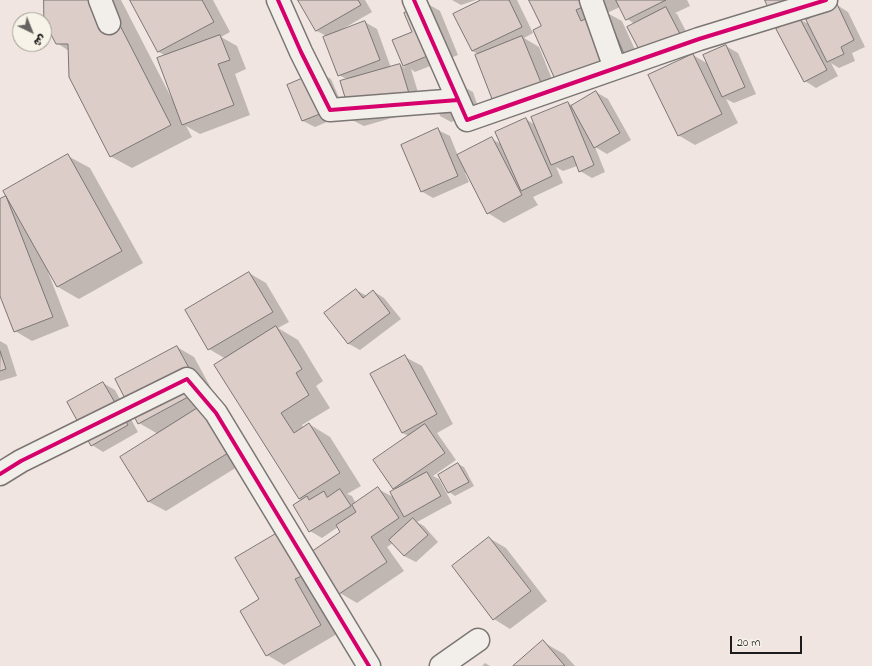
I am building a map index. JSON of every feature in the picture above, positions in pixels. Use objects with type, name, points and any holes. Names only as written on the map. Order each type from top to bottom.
[{"type":"street","points":[[100,0],[109,23]]},
{"type":"street","points":[[278,0],[301,52],[330,110],[458,100]]},
{"type":"street","points":[[414,0],[467,120],[699,39],[826,0]]},
{"type":"street","points":[[591,0],[615,68]]},
{"type":"street","points":[[0,474],[28,458],[187,379],[216,413],[369,666]]},
{"type":"street","points":[[441,666],[478,640]]},
{"type":"building","points":[[44,0],[107,0],[171,125],[110,157],[69,77],[68,44],[56,44],[52,36],[52,12],[44,12]]},
{"type":"building","points":[[130,0],[202,0],[214,22],[158,52]]},
{"type":"building","points":[[298,0],[358,0],[361,5],[316,31]]},
{"type":"building","points":[[481,0],[509,0],[522,27],[472,51],[453,14]]},
{"type":"building","points":[[529,0],[598,0],[576,10],[581,21],[605,10],[625,56],[558,86],[533,30],[541,26]]},
{"type":"building","points":[[616,0],[666,0],[626,20]]},
{"type":"building","points":[[765,0],[802,0],[771,13]]},
{"type":"building","points":[[428,3],[447,48],[403,66],[392,40],[412,32],[404,13]]},
{"type":"building","points":[[837,4],[854,40],[841,47],[844,54],[827,62],[806,20]]},
{"type":"building","points":[[666,7],[681,36],[643,57],[627,27]]},
{"type":"building","points":[[799,17],[827,70],[804,82],[776,29]]},
{"type":"building","points":[[365,21],[380,60],[338,76],[323,37]]},
{"type":"building","points":[[220,35],[230,60],[218,64],[234,105],[182,125],[157,58]]},
{"type":"building","points":[[522,36],[542,85],[494,104],[475,55]]},
{"type":"building","points":[[726,45],[745,87],[722,97],[703,55]]},
{"type":"building","points":[[693,54],[722,114],[678,136],[648,75]]},
{"type":"building","points":[[400,64],[412,103],[352,120],[340,81]]},
{"type":"building","points":[[320,71],[335,108],[302,121],[287,85]]},
{"type":"building","points":[[596,91],[620,133],[594,148],[571,106]]},
{"type":"building","points":[[568,102],[594,165],[579,172],[573,156],[551,165],[531,117]]},
{"type":"building","points":[[526,118],[552,176],[521,191],[495,132]]},
{"type":"building","points":[[438,128],[458,176],[421,192],[401,145]]},
{"type":"building","points":[[492,137],[522,195],[487,214],[457,155]]},
{"type":"building","points":[[68,154],[122,251],[57,287],[3,191]]},
{"type":"building","points":[[6,196],[53,317],[14,332],[0,296],[0,199]]},
{"type":"building","points":[[249,272],[273,312],[208,350],[185,310]]},
{"type":"building","points":[[356,289],[363,298],[373,290],[390,313],[348,344],[324,313]]},
{"type":"building","points":[[276,326],[302,369],[296,373],[309,395],[281,413],[294,433],[309,423],[340,473],[299,499],[214,365]]},
{"type":"building","points":[[177,346],[201,390],[138,424],[115,379]]},
{"type":"building","points":[[0,351],[6,369],[0,371]]},
{"type":"building","points":[[405,355],[437,414],[402,433],[370,374]]},
{"type":"building","points":[[103,382],[128,425],[91,446],[67,402]]},
{"type":"building","points":[[204,404],[233,450],[148,502],[120,457]]},
{"type":"building","points":[[425,424],[445,453],[393,489],[373,460]]},
{"type":"building","points":[[458,463],[469,482],[448,493],[438,475]]},
{"type":"building","points":[[427,472],[441,496],[404,517],[390,492]]},
{"type":"building","points":[[378,487],[399,518],[371,537],[387,562],[339,594],[311,552],[340,532],[336,525],[356,512],[352,505]]},
{"type":"building","points":[[340,489],[351,506],[309,532],[293,505],[307,496],[309,500],[324,491],[327,497]]},
{"type":"building","points":[[413,518],[428,535],[404,556],[389,540]]},
{"type":"building","points":[[279,532],[304,575],[295,579],[321,625],[266,656],[240,611],[259,599],[235,558]]},
{"type":"building","points":[[489,537],[531,591],[493,620],[452,566]]},
{"type":"building","points":[[543,640],[565,666],[513,666]]},
{"type":"cycle path","points":[[278,0],[301,52],[330,110],[458,100]]},
{"type":"cycle path","points":[[414,0],[467,120],[699,39],[826,0]]},
{"type":"cycle path","points":[[0,474],[21,461],[187,379],[216,413],[369,666]]}]
